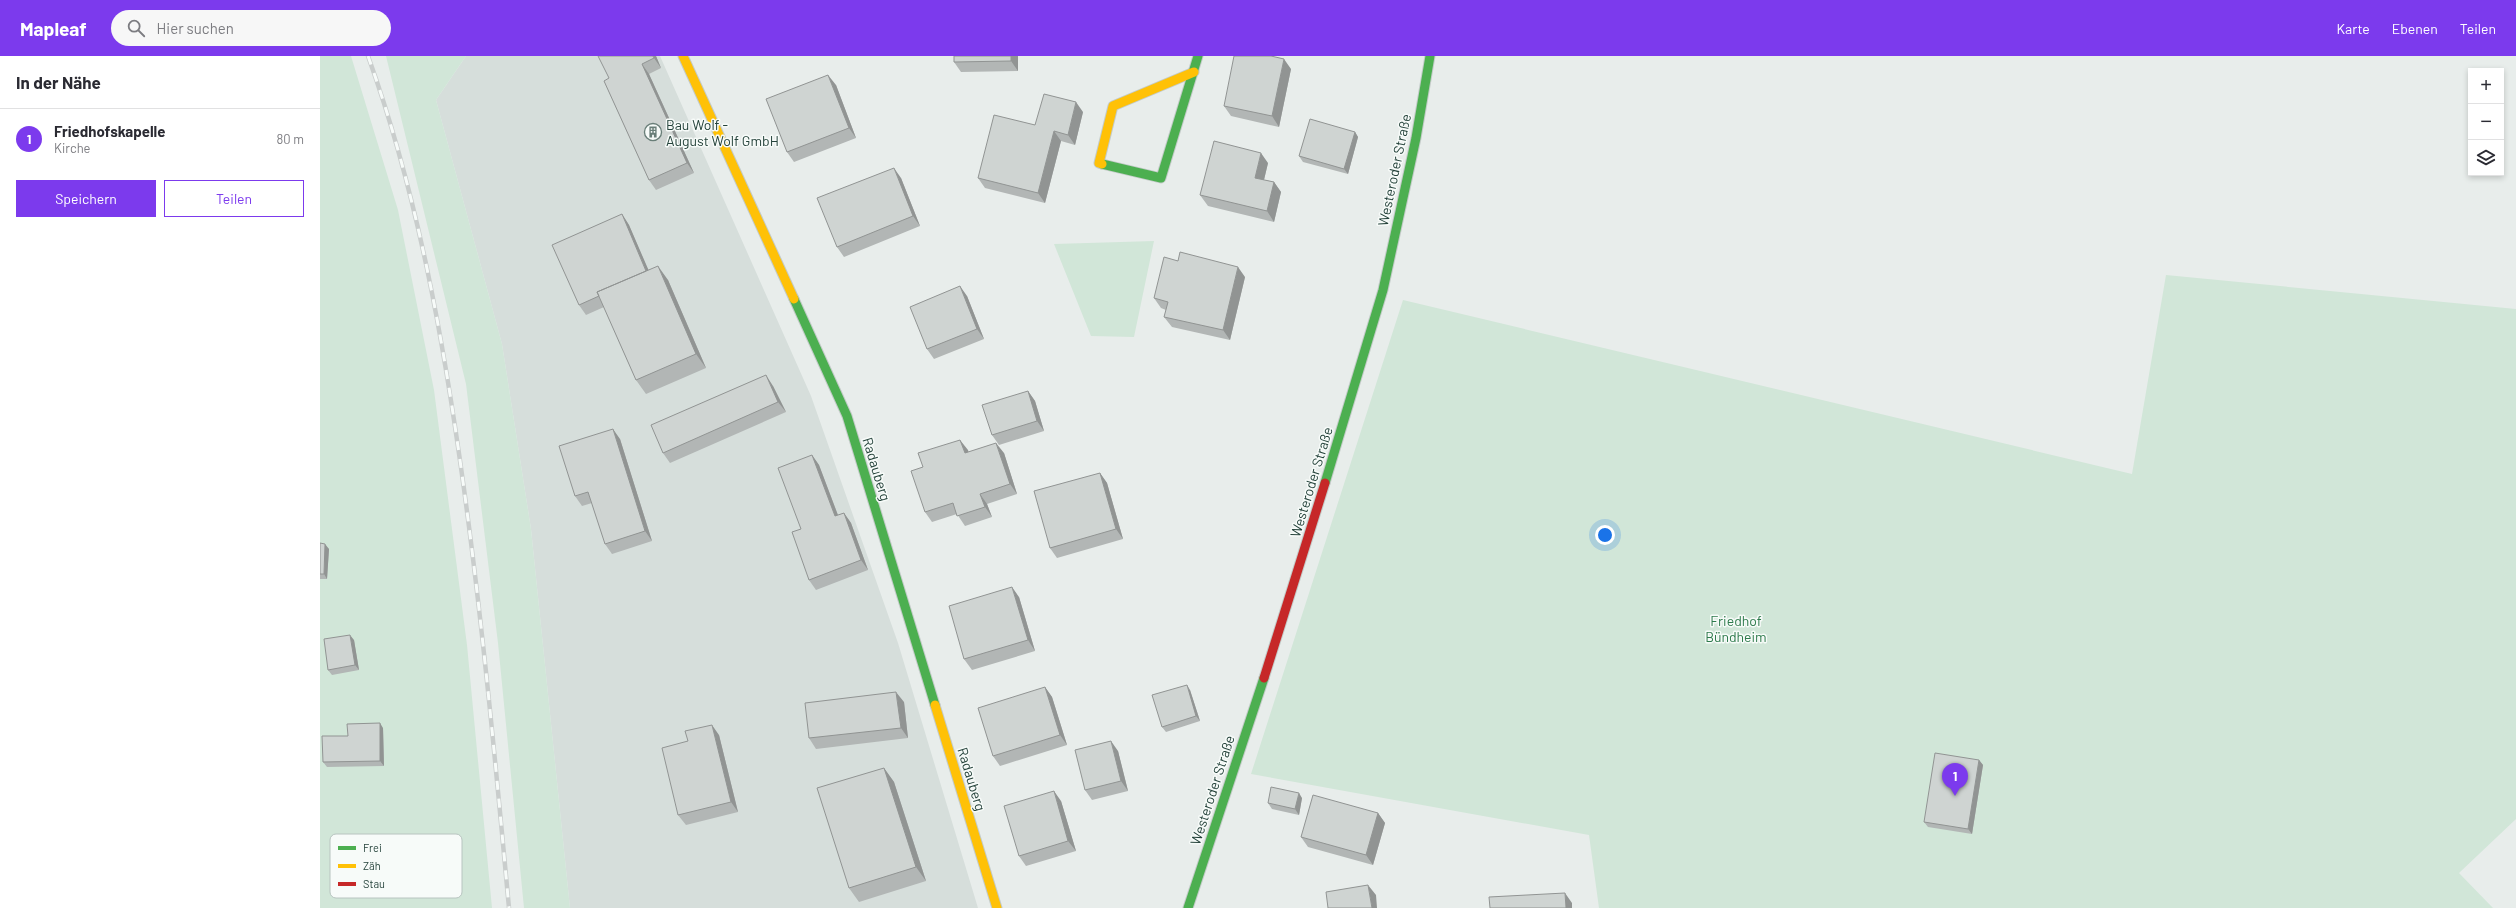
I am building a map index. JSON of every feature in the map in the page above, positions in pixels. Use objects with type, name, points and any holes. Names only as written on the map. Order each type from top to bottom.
[{"type":"street","name":"Radauberg","points":[[683,56],[847,416],[997,908]]},
{"type":"street","points":[[1194,72],[1113,106],[1099,163],[1161,178],[1194,72],[1198,56]]},
{"type":"street","name":"Westeroder Straße","points":[[1188,908],[1299,570],[1383,290],[1416,138],[1430,56]]},
{"type":"shaded area","points":[[466,56],[660,56],[811,396],[898,643],[978,908],[570,908],[531,529],[502,344],[436,100]]},
{"type":"green space","points":[[320,56],[351,56],[398,210],[434,390],[467,645],[492,908],[320,908]]},
{"type":"green space","points":[[386,56],[466,56],[436,100],[502,344],[531,529],[570,908],[524,908],[498,643],[466,384]]},
{"type":"green space","points":[[1154,241],[1134,337],[1091,336],[1054,244]]},
{"type":"green space","name":"Friedhof Bündheim","points":[[2166,275],[2516,309],[2516,819],[2459,873],[2493,908],[1599,908],[1589,835],[1251,774],[1403,300],[2132,474]]},
{"type":"building","name":"Bau Wolf - August Wolf GmbH","points":[[598,56],[653,56],[654,58],[642,64],[687,163],[649,180],[604,81],[609,78]]},
{"type":"building","points":[[954,56],[1011,56],[1011,61],[954,62]]},
{"type":"building","points":[[1234,56],[1271,56],[1284,59],[1272,116],[1224,106]]},
{"type":"building","points":[[828,75],[849,128],[787,152],[766,99]]},
{"type":"building","points":[[1044,94],[1076,102],[1068,135],[1054,131],[1038,193],[978,178],[994,115],[1035,125]]},
{"type":"building","points":[[1310,119],[1355,132],[1344,169],[1299,156]]},
{"type":"building","points":[[1214,141],[1261,153],[1255,178],[1274,182],[1267,211],[1200,195]]},
{"type":"building","points":[[894,168],[913,216],[837,247],[817,198]]},
{"type":"building","points":[[622,214],[646,271],[597,292],[599,296],[579,305],[552,245]]},
{"type":"building","points":[[1180,252],[1238,267],[1223,330],[1164,317],[1168,302],[1154,298],[1164,257],[1178,261]]},
{"type":"building","points":[[658,266],[696,354],[636,380],[597,292]]},
{"type":"building","points":[[960,286],[977,329],[927,349],[910,307]]},
{"type":"building","points":[[766,375],[778,402],[663,453],[651,425]]},
{"type":"building","points":[[1028,391],[1037,421],[992,435],[982,405]]},
{"type":"building","points":[[613,429],[645,531],[605,544],[588,492],[575,496],[559,446]]},
{"type":"building","points":[[960,440],[965,453],[996,443],[1010,484],[980,494],[985,507],[957,516],[953,503],[925,512],[911,471],[923,467],[918,453]]},
{"type":"building","points":[[812,455],[835,516],[844,513],[861,560],[809,580],[792,532],[801,529],[778,468]]},
{"type":"building","points":[[1100,473],[1116,529],[1050,548],[1034,491]]},
{"type":"building","points":[[320,543],[325,544],[324,574],[320,574]]},
{"type":"building","points":[[1012,587],[1028,640],[964,659],[949,606]]},
{"type":"building","points":[[350,635],[355,665],[328,670],[324,639]]},
{"type":"building","points":[[1187,685],[1196,716],[1162,727],[1152,695]]},
{"type":"building","points":[[1045,687],[1060,735],[993,756],[978,708]]},
{"type":"building","points":[[896,692],[901,728],[809,738],[805,703]]},
{"type":"building","points":[[380,723],[380,761],[323,762],[322,736],[348,736],[347,724]]},
{"type":"building","points":[[712,725],[731,802],[678,815],[662,748],[688,741],[685,731]]},
{"type":"building","points":[[1111,741],[1121,781],[1085,790],[1075,750]]},
{"type":"building","points":[[1935,753],[1979,760],[1968,829],[1924,822]]},
{"type":"building","points":[[884,768],[916,867],[849,888],[817,788]]},
{"type":"building","points":[[1271,787],[1299,793],[1295,809],[1268,803]]},
{"type":"building","points":[[1054,791],[1068,841],[1019,856],[1004,806]]},
{"type":"building","points":[[1313,795],[1378,813],[1366,855],[1301,837]]},
{"type":"building","points":[[1368,885],[1372,908],[1328,908],[1326,892]]},
{"type":"building","points":[[1565,893],[1566,908],[1490,908],[1489,897]]},
{"type":"railway","points":[[368,56],[386,109],[415,216],[448,379],[477,593],[509,908]]},
{"type":"traffic: fast","points":[[1102,164],[1161,178],[1198,56]]},
{"type":"traffic: fast","points":[[1325,483],[1383,290],[1416,138],[1430,56]]},
{"type":"traffic: fast","points":[[794,299],[847,416],[935,705]]},
{"type":"traffic: fast","points":[[1188,908],[1264,678]]},
{"type":"traffic: slow","points":[[683,56],[794,299]]},
{"type":"traffic: slow","points":[[1102,164],[1099,163],[1113,106],[1194,72]]},
{"type":"traffic: slow","points":[[935,705],[997,908]]},
{"type":"traffic: jam","points":[[1264,678],[1325,483]]},
{"type":"place","name":"Bau Wolf - August Wolf GmbH","points":[[653,132]]},
{"type":"place","name":"Friedhofskapelle","points":[[1955,796]]}]
